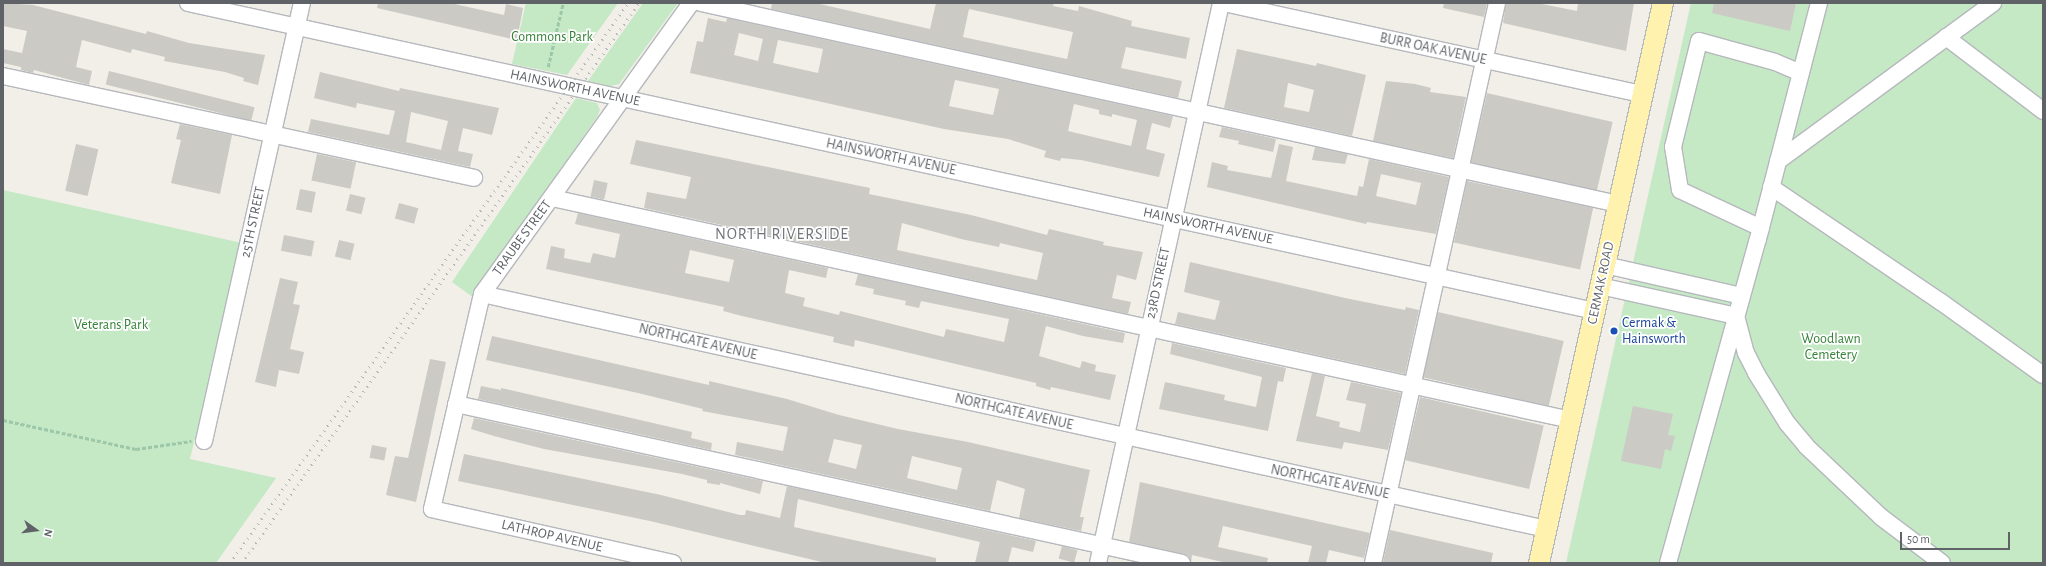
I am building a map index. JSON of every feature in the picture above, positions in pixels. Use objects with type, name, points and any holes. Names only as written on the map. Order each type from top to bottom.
[{"type":"main road","name":"CERMAK ROAD","points":[[1539,563],[1663,3]]},
{"type":"street","name":"HAINSWORTH AVENUE","points":[[188,3],[1595,311]]},
{"type":"street","name":"25TH STREET","points":[[204,441],[302,3]]},
{"type":"street","name":"TRAUBE STREET","points":[[432,509],[482,294],[691,3]]},
{"type":"street","points":[[701,3],[1618,204]]},
{"type":"street","name":"23RD STREET","points":[[1098,563],[1172,218],[1222,3]]},
{"type":"street","name":"BURR OAK AVENUE","points":[[1222,3],[1643,94]]},
{"type":"street","points":[[1373,563],[1497,3]]},
{"type":"street","points":[[1669,563],[1741,296],[1761,228],[1819,3]]},
{"type":"street","points":[[1778,161],[1992,3]]},
{"type":"street","points":[[1946,37],[2043,111]]},
{"type":"street","points":[[1761,228],[1680,190],[1673,147],[1699,41],[1775,62],[1801,73]]},
{"type":"street","points":[[3,76],[474,178]]},
{"type":"street","points":[[1771,187],[1941,302],[2043,375]]},
{"type":"street","points":[[552,198],[1571,420]]},
{"type":"street","points":[[1605,265],[1741,296]]},
{"type":"street","points":[[1600,286],[1736,316]]},
{"type":"street","name":"NORTHGATE AVENUE","points":[[482,294],[1546,529]]},
{"type":"street","points":[[1736,316],[1746,353],[1756,373],[1787,423],[1806,446],[1881,517],[1942,563]]},
{"type":"street","points":[[456,404],[1182,563]]},
{"type":"street","name":"LATHROP AVENUE","points":[[432,509],[673,563]]},
{"type":"path","points":[[544,82],[563,3]]},
{"type":"path","points":[[3,420],[136,449],[177,442],[204,441]]},
{"type":"green space","name":"Commons Park","points":[[526,3],[618,3],[567,75],[512,64]]},
{"type":"green space","points":[[643,3],[678,3],[619,84],[610,86],[588,81]]},
{"type":"green space","name":"Woodlawn Cemetery","points":[[1691,3],[2043,3],[2043,563],[1566,563]]},
{"type":"green space","points":[[576,98],[597,103],[600,110],[597,117],[475,290],[474,298],[452,282]]},
{"type":"green space","name":"Veterans Park","points":[[3,190],[242,243],[190,459],[276,478],[216,563],[3,563]]},
{"type":"building","points":[[3,3],[33,5],[146,34],[147,31],[189,43],[265,55],[258,85],[243,81],[244,78],[225,72],[164,61],[165,57],[132,49],[131,53],[82,40],[76,67],[92,71],[89,85],[34,70],[33,73],[21,70],[21,67],[3,63],[3,49],[22,53],[27,31],[3,26]]},
{"type":"building","points":[[378,3],[450,3],[504,15],[506,4],[523,8],[517,40],[377,8]]},
{"type":"building","points":[[772,3],[815,3],[930,29],[936,3],[1054,3],[1053,6],[1078,11],[1079,6],[1132,21],[1131,26],[1190,38],[1186,59],[1126,47],[1121,68],[1182,81],[1178,98],[771,9]],"holes":[[[969,9],[1073,32],[1067,59],[963,37]]]},
{"type":"building","points":[[1444,3],[1487,3],[1484,17],[1443,8]]},
{"type":"building","points":[[1506,3],[1537,3],[1577,11],[1578,3],[1634,3],[1626,51],[1503,23]]},
{"type":"building","points":[[1714,3],[1796,3],[1790,31],[1712,13]]},
{"type":"building","points":[[708,18],[726,22],[727,18],[1173,116],[1170,128],[1152,123],[1146,149],[1165,154],[1159,177],[1081,160],[1061,158],[1060,161],[1044,157],[1046,151],[1008,139],[944,129],[690,73],[697,41],[703,42]],"holes":[[[739,33],[763,39],[758,61],[734,55]],[[778,40],[823,49],[818,73],[773,63]],[[955,80],[999,89],[993,115],[949,106]],[[1074,104],[1099,110],[1099,114],[1112,117],[1112,114],[1137,120],[1131,146],[1068,131]]]},
{"type":"building","points":[[1237,49],[1316,66],[1317,63],[1366,75],[1352,136],[1224,108]],"holes":[[[1288,83],[1314,90],[1309,112],[1284,107]]]},
{"type":"building","points":[[109,71],[255,107],[251,121],[106,85]]},
{"type":"building","points":[[320,72],[399,91],[400,88],[499,108],[492,135],[463,128],[458,151],[473,154],[470,167],[308,132],[311,119],[389,135],[395,111],[357,103],[356,108],[314,98]],"holes":[[[411,112],[448,121],[441,150],[406,142]]]},
{"type":"building","points":[[1386,81],[1415,84],[1431,88],[1430,92],[1466,97],[1453,158],[1373,141]]},
{"type":"building","points":[[1487,93],[1613,122],[1597,191],[1471,162]]},
{"type":"building","points":[[180,124],[232,135],[220,194],[171,183],[181,140],[176,139]]},
{"type":"building","points":[[1222,127],[1276,139],[1273,152],[1238,144],[1239,141],[1219,137]]},
{"type":"building","points":[[636,140],[870,188],[869,194],[971,215],[1047,235],[1049,229],[1104,242],[1103,245],[1143,252],[1136,280],[1117,275],[1112,298],[1131,302],[1128,314],[644,208],[647,192],[686,199],[691,177],[630,164]],"holes":[[[902,223],[961,239],[999,247],[1000,243],[1043,253],[1037,280],[897,250]]]},
{"type":"building","points":[[76,144],[98,149],[88,196],[65,191]]},
{"type":"building","points":[[1279,144],[1293,147],[1286,181],[1357,196],[1359,186],[1363,187],[1369,159],[1449,177],[1436,234],[1367,222],[1366,224],[1207,187],[1212,162],[1228,166],[1227,170],[1271,178]],"holes":[[[1381,174],[1421,183],[1416,205],[1376,196]]]},
{"type":"building","points":[[1315,147],[1348,154],[1345,164],[1312,160]]},
{"type":"building","points":[[317,154],[356,162],[351,189],[311,180]]},
{"type":"building","points":[[594,180],[608,183],[604,200],[590,197]]},
{"type":"building","points":[[1467,181],[1593,208],[1580,269],[1454,243]]},
{"type":"building","points":[[300,189],[316,192],[312,213],[296,210]]},
{"type":"building","points":[[350,194],[366,198],[361,214],[346,210]]},
{"type":"building","points":[[399,203],[418,208],[414,224],[395,218]]},
{"type":"building","points":[[578,213],[828,268],[826,278],[789,270],[785,293],[805,298],[803,306],[839,315],[840,311],[944,337],[946,329],[1004,342],[1009,319],[921,301],[919,308],[905,305],[906,301],[873,294],[874,289],[855,285],[858,274],[1125,333],[1123,343],[1083,336],[1046,326],[1039,356],[1080,368],[1082,361],[1096,365],[1095,371],[1116,375],[1110,400],[1051,387],[1050,390],[1036,386],[1036,383],[855,340],[854,347],[833,342],[834,337],[723,311],[724,307],[546,269],[551,246],[565,249],[564,258],[590,263],[593,253],[615,258],[620,234],[575,224]],"holes":[[[690,250],[734,260],[729,282],[685,273]]]},
{"type":"building","points":[[284,235],[314,241],[311,257],[281,251]]},
{"type":"building","points":[[339,240],[355,244],[350,260],[335,256]]},
{"type":"building","points":[[1190,262],[1345,298],[1405,310],[1406,307],[1419,310],[1405,374],[1175,324],[1178,312],[1215,320],[1220,301],[1184,292]]},
{"type":"building","points":[[280,278],[298,282],[293,304],[300,305],[290,349],[304,352],[299,374],[279,370],[276,387],[255,382]]},
{"type":"building","points":[[1438,312],[1564,341],[1549,406],[1423,377]]},
{"type":"building","points":[[492,336],[709,385],[709,381],[787,399],[839,415],[898,429],[968,442],[1090,470],[1080,517],[1084,517],[1081,531],[1019,518],[1025,489],[997,480],[990,511],[735,455],[737,442],[783,451],[788,427],[702,411],[703,409],[638,393],[486,360]],"holes":[[[834,439],[862,445],[856,469],[828,462]],[[912,456],[962,468],[957,490],[907,478]]]},
{"type":"building","points":[[1172,343],[1286,368],[1283,382],[1278,381],[1268,431],[1159,409],[1165,382],[1225,395],[1224,400],[1256,407],[1262,377],[1170,354]]},
{"type":"building","points":[[430,359],[446,362],[416,502],[386,495],[395,456],[408,458]]},
{"type":"building","points":[[1312,373],[1325,376],[1316,416],[1340,422],[1339,427],[1360,432],[1366,404],[1346,400],[1351,382],[1401,393],[1388,450],[1344,442],[1342,449],[1296,441]]},
{"type":"building","points":[[481,386],[501,390],[501,388],[692,432],[691,438],[712,443],[711,450],[478,399]]},
{"type":"building","points":[[1420,397],[1544,426],[1529,489],[1405,460]]},
{"type":"building","points":[[1633,406],[1673,414],[1668,435],[1675,436],[1671,451],[1665,449],[1661,469],[1621,461]]},
{"type":"building","points":[[474,418],[763,481],[760,494],[720,483],[720,485],[707,483],[707,480],[682,474],[544,449],[494,436],[471,429]]},
{"type":"building","points":[[372,445],[387,448],[384,461],[370,458]]},
{"type":"building","points":[[464,454],[661,495],[740,515],[745,515],[746,510],[780,518],[787,486],[1036,541],[1033,552],[1012,547],[1008,563],[975,563],[980,542],[798,499],[794,527],[936,558],[936,563],[826,563],[650,521],[458,481]]},
{"type":"building","points":[[1140,482],[1370,533],[1364,558],[1329,550],[1326,563],[1308,563],[1312,546],[1223,526],[1218,547],[1268,558],[1267,563],[1227,563],[1192,555],[1191,563],[1189,556],[1184,554],[1129,542]]},
{"type":"building","points":[[1390,530],[1493,553],[1491,563],[1383,562]]},
{"type":"building","points":[[1062,546],[1077,550],[1074,563],[1059,559]]},
{"type":"railway","points":[[230,563],[628,3]]},
{"type":"railway","points":[[242,563],[639,3]]},
{"type":"place","name":"Cermak & Hainsworth","points":[[1614,331]]},
{"type":"district","name":"NORTH RIVERSIDE","points":[[782,234]]}]
